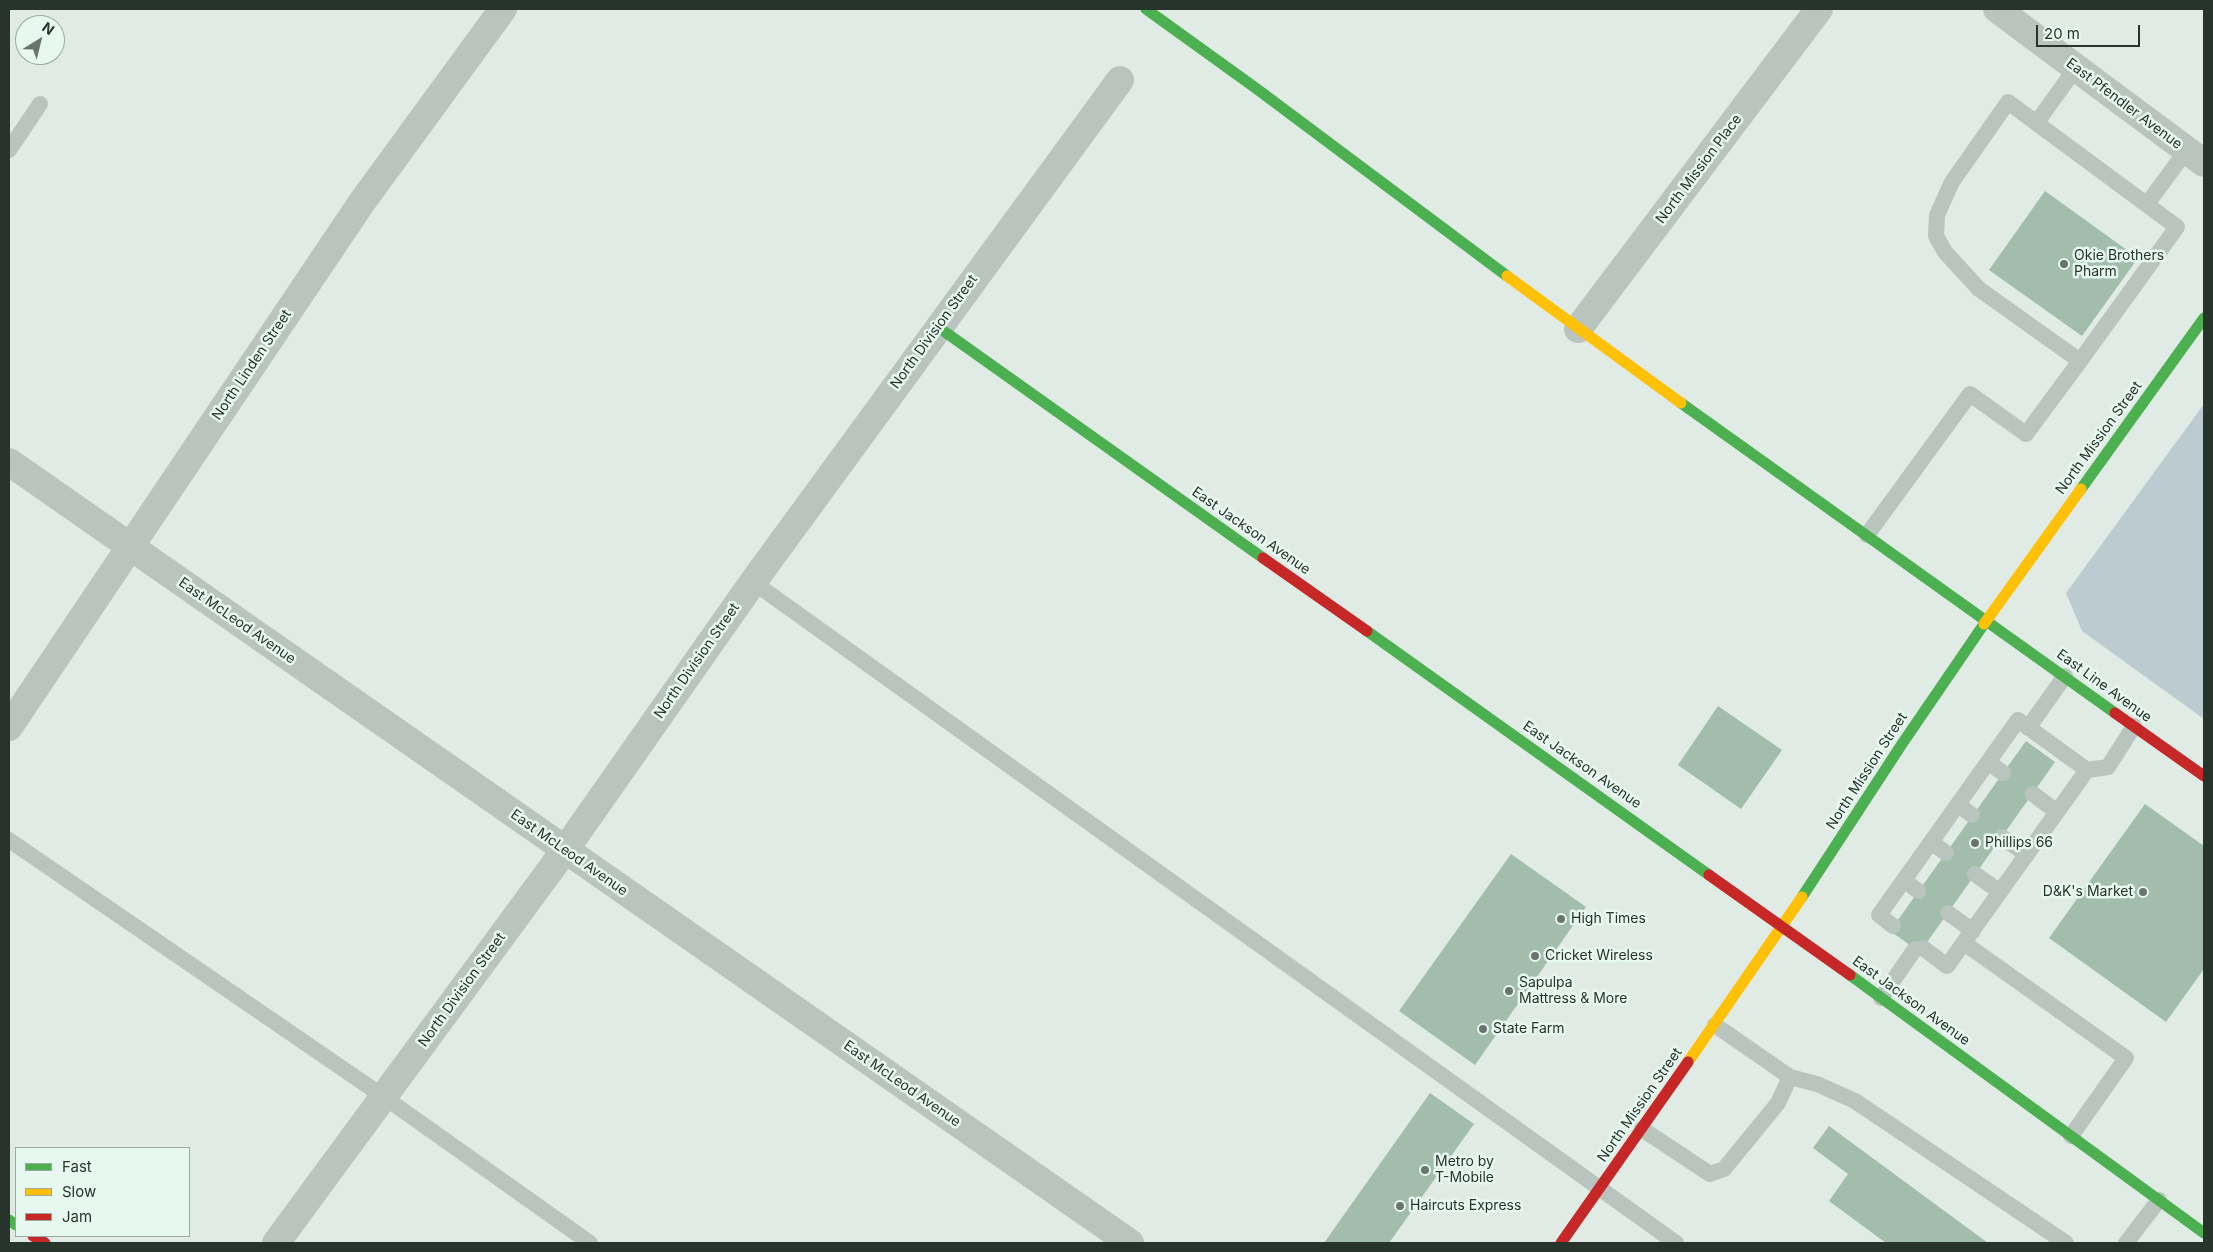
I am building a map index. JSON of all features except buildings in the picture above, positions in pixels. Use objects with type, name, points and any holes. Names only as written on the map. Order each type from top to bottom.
[{"type":"street","name":"North Linden Street","points":[[9,727],[362,202],[503,9]]},
{"type":"street","name":"East Line Avenue","points":[[1146,9],[1257,89],[1578,329],[2204,776]]},
{"type":"street","name":"North Mission Place","points":[[1578,329],[1819,9]]},
{"type":"street","name":"East Pfendler Avenue","points":[[1997,9],[2195,156]]},
{"type":"street","name":"North Division Street","points":[[276,1243],[565,850],[753,582],[1120,80]]},
{"type":"street","name":"North Mission Street","points":[[1560,1243],[1783,927],[1902,744],[1986,620],[2204,318]]},
{"type":"street","name":"East Jackson Avenue","points":[[938,327],[1783,927],[2204,1233]]},
{"type":"street","name":"East McLeod Avenue","points":[[9,462],[1130,1243]]},
{"type":"lane","points":[[2037,122],[2076,68]]},
{"type":"lane","points":[[1867,535],[1970,394],[2026,434],[2080,361],[2177,227],[2008,102],[1952,182],[1937,215],[1936,236],[1945,252],[1979,289],[2080,361]]},
{"type":"lane","points":[[9,150],[40,104]]},
{"type":"lane","points":[[2147,204],[2195,156]]},
{"type":"lane","points":[[753,582],[1676,1243]]},
{"type":"lane","points":[[2028,728],[2065,676]]},
{"type":"lane","points":[[1893,926],[1879,916],[2018,720],[2087,770],[2108,767],[2134,726]]},
{"type":"lane","points":[[1988,762],[2003,773]]},
{"type":"lane","points":[[1881,998],[1919,949],[1947,966],[2087,770]]},
{"type":"lane","points":[[2033,794],[2057,812]]},
{"type":"lane","points":[[1958,805],[1972,816]]},
{"type":"lane","points":[[2002,837],[2027,855]]},
{"type":"lane","points":[[9,840],[384,1097],[590,1243]]},
{"type":"lane","points":[[1931,842],[1946,853]]},
{"type":"lane","points":[[1975,874],[2000,892]]},
{"type":"lane","points":[[1904,880],[1918,891]]},
{"type":"lane","points":[[1948,913],[1968,937],[2126,1058],[2070,1136]]},
{"type":"lane","points":[[1715,1025],[1790,1077],[1817,1084],[1855,1102],[2066,1243]]},
{"type":"lane","points":[[1642,1129],[1710,1174],[1724,1169],[1778,1103],[1790,1077]]},
{"type":"lane","points":[[2126,1243],[2160,1200]]},
{"type":"shaded area","points":[[2204,404],[2204,719],[2082,631],[2066,593]]},
{"type":"traffic: fast","points":[[1146,9],[1257,89],[1507,276]]},
{"type":"traffic: fast","points":[[2081,489],[2204,318]]},
{"type":"traffic: fast","points":[[938,327],[1263,558]]},
{"type":"traffic: fast","points":[[1681,403],[2115,713]]},
{"type":"traffic: fast","points":[[1802,897],[1902,744],[1984,624]]},
{"type":"traffic: fast","points":[[1367,631],[1709,875]]},
{"type":"traffic: fast","points":[[1850,975],[2204,1233]]},
{"type":"traffic: fast","points":[[9,1220],[15,1224]]},
{"type":"traffic: slow","points":[[1507,276],[1681,403]]},
{"type":"traffic: slow","points":[[1984,624],[2081,489]]},
{"type":"traffic: slow","points":[[1688,1062],[1802,897]]},
{"type":"traffic: jam","points":[[1263,558],[1367,631]]},
{"type":"traffic: jam","points":[[2115,713],[2204,776]]},
{"type":"traffic: jam","points":[[1709,875],[1850,975]]},
{"type":"traffic: jam","points":[[1561,1243],[1688,1062]]},
{"type":"traffic: jam","points":[[35,1237],[45,1243]]},
{"type":"place","name":"Okie Brothers Pharm","points":[[2064,264]]},
{"type":"place","name":"Phillips 66","points":[[1975,843]]},
{"type":"place","name":"D&K's Market","points":[[2143,892]]},
{"type":"place","name":"High Times","points":[[1561,919]]},
{"type":"place","name":"Cricket Wireless","points":[[1535,956]]},
{"type":"place","name":"Sapulpa Mattress & More","points":[[1509,991]]},
{"type":"place","name":"State Farm","points":[[1483,1029]]},
{"type":"place","name":"Metro by T-Mobile","points":[[1425,1170]]},
{"type":"place","name":"Haircuts Express","points":[[1400,1206]]}]
